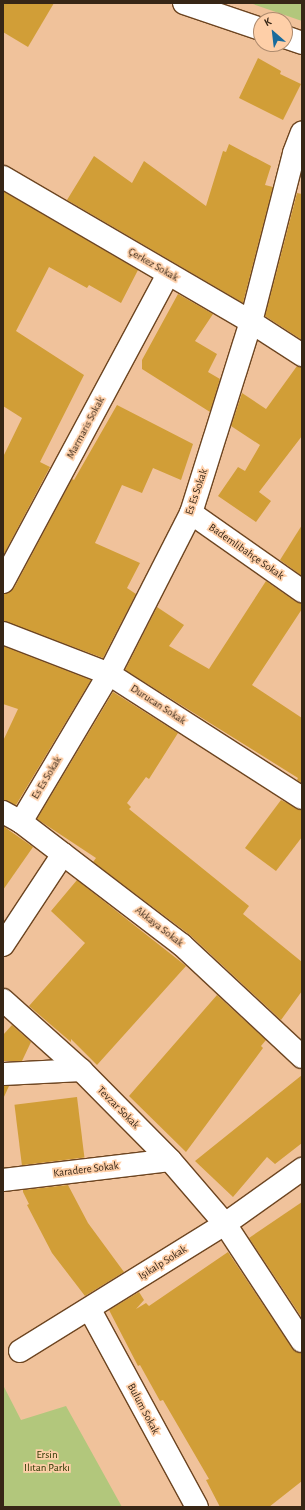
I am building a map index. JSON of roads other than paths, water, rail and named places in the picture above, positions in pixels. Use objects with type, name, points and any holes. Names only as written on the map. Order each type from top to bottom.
[{"type":"street","points":[[184,3],[253,26]]},
{"type":"street","name":"Es Es Sokak","points":[[12,817],[109,674],[191,513],[252,322],[298,155],[302,132]]},
{"type":"street","name":"Çerkez Sokak","points":[[3,177],[252,322],[302,355]]},
{"type":"street","name":"Marmaris Sokak","points":[[3,582],[168,274]]},
{"type":"street","name":"Bademlibahçe Sokak","points":[[191,513],[302,591]]},
{"type":"street","name":"Durucan Sokak","points":[[3,633],[109,674],[302,798]]},
{"type":"street","name":"Akkaya Sokak","points":[[12,817],[182,944],[302,1057]]},
{"type":"street","points":[[3,945],[63,854]]},
{"type":"street","name":"Tevzar Sokak","points":[[3,1000],[81,1070],[170,1160],[225,1224],[302,1341]]},
{"type":"street","points":[[3,1074],[81,1070]]},
{"type":"street","name":"Karadere Sokak","points":[[3,1180],[170,1160]]},
{"type":"street","name":"Işıkalp Sokak","points":[[20,1352],[90,1310],[225,1224],[302,1169]]},
{"type":"street","name":"Bulum Sokak","points":[[90,1310],[197,1507]]},
{"type":"park label","name":"Ersin Ilıtan Parkı","points":[[47,1462]]}]
